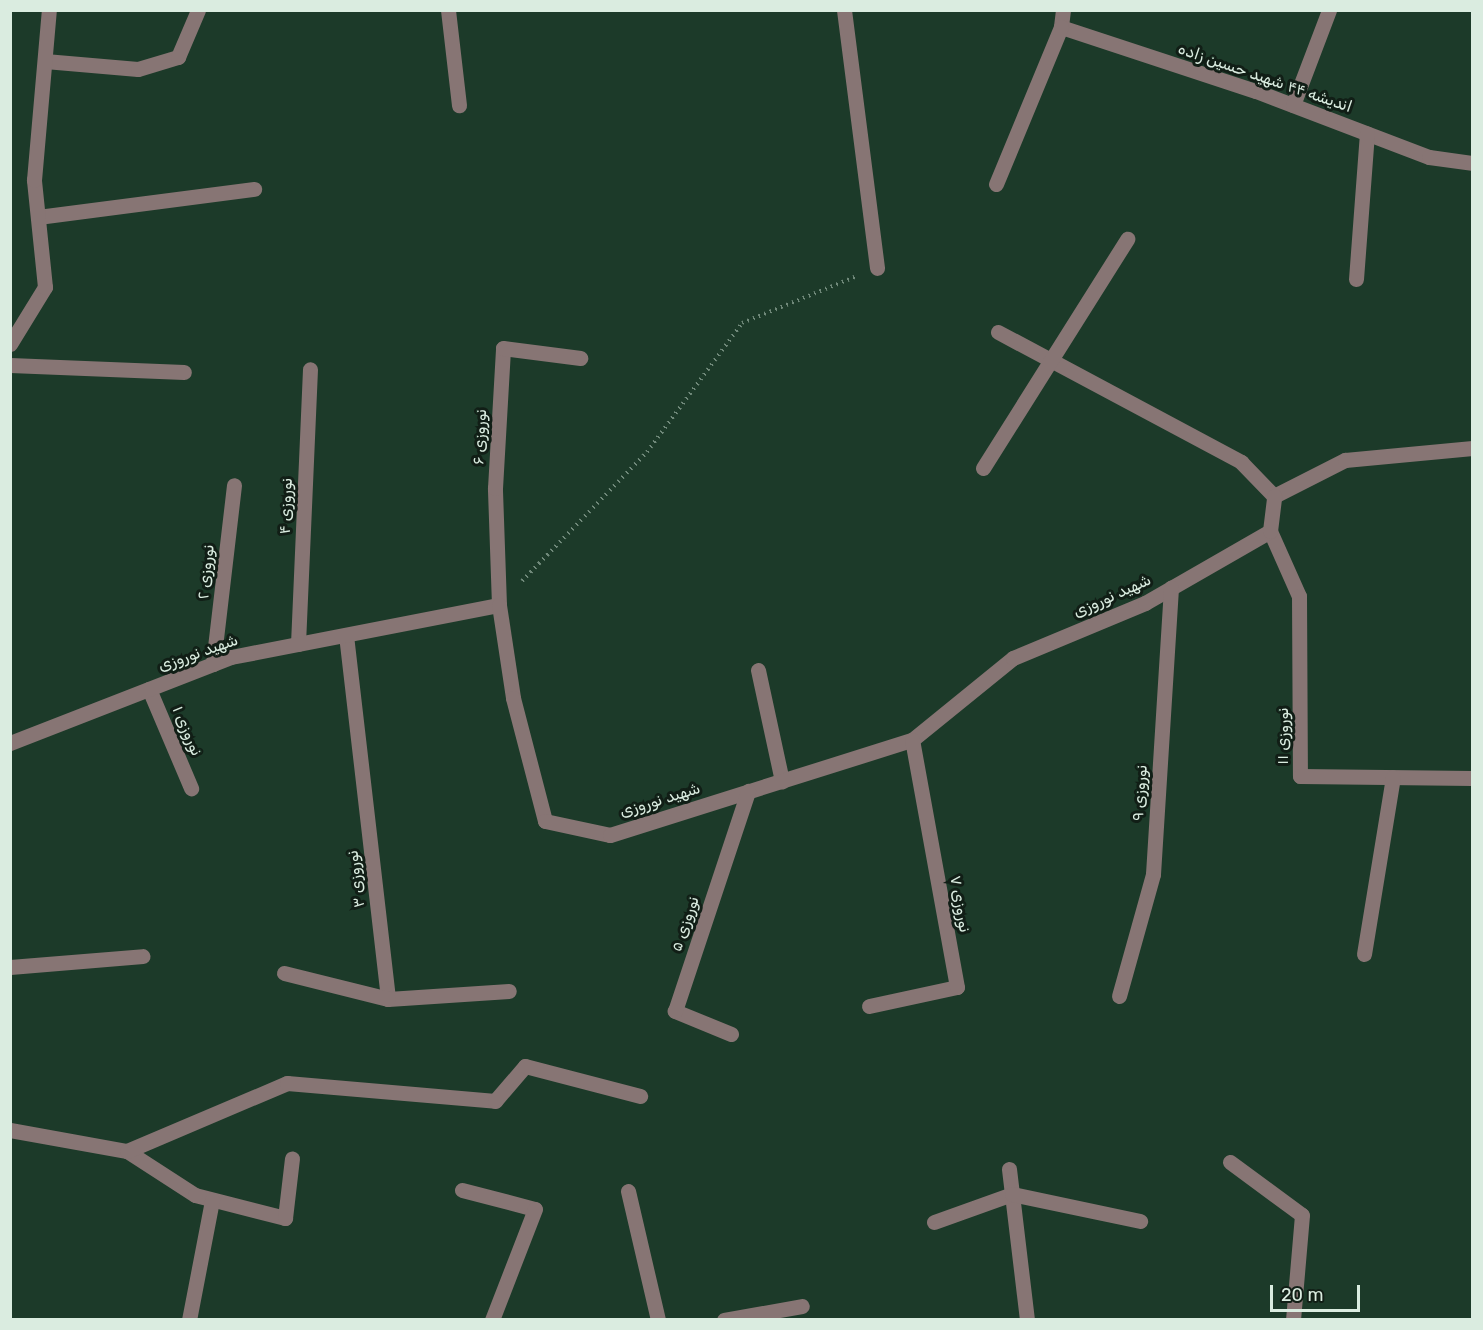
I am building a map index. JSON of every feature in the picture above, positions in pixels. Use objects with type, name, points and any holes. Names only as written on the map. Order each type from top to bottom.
[{"type":"street","points":[[10,344],[45,287],[34,180],[49,10]]},
{"type":"street","points":[[45,61],[138,69],[178,57],[198,10]]},
{"type":"street","points":[[448,10],[459,105]]},
{"type":"street","points":[[844,10],[877,268]]},
{"type":"street","points":[[996,184],[1061,27],[1063,10]]},
{"type":"street","points":[[1293,105],[1329,10]]},
{"type":"street","name":"اندیشه ۴۴ شهید حسین زاده","points":[[1061,27],[1293,105],[1429,157],[1473,163]]},
{"type":"street","points":[[1356,279],[1367,133]]},
{"type":"street","points":[[38,217],[254,189]]},
{"type":"street","points":[[982,468],[1053,361],[1127,239]]},
{"type":"street","points":[[998,332],[1241,462],[1274,496]]},
{"type":"street","name":"نوروزی ۶","points":[[499,605],[495,488],[503,348],[580,358]]},
{"type":"street","points":[[10,365],[184,372]]},
{"type":"street","name":"نوروزی ۴","points":[[298,644],[310,369]]},
{"type":"street","points":[[1274,496],[1345,460],[1473,447]]},
{"type":"street","name":"نوروزی ۲","points":[[213,664],[234,485]]},
{"type":"street","points":[[1270,531],[1274,496]]},
{"type":"street","name":"شهید نوروزی","points":[[10,742],[213,664],[298,644],[499,605],[513,698],[545,821],[610,835],[912,740],[1013,658],[1145,603],[1270,531]]},
{"type":"street","name":"نوروزی ۱۱","points":[[1270,531],[1299,596],[1300,776],[1473,778]]},
{"type":"street","name":"نوروزی ۹","points":[[1119,996],[1153,874],[1171,588]]},
{"type":"street","name":"نوروزی ۳","points":[[346,635],[388,999]]},
{"type":"street","points":[[758,670],[782,781]]},
{"type":"street","name":"نوروزی ۱","points":[[149,689],[191,788]]},
{"type":"street","name":"نوروزی ۷","points":[[869,1006],[957,987],[912,740]]},
{"type":"street","points":[[1364,954],[1392,777]]},
{"type":"street","name":"نوروزی ۵","points":[[731,1034],[675,1011],[748,791]]},
{"type":"street","points":[[10,967],[143,956]]},
{"type":"street","points":[[284,973],[388,999],[509,991]]},
{"type":"street","points":[[127,1150],[287,1083],[495,1101],[525,1066],[640,1096]]},
{"type":"street","points":[[10,1130],[127,1150],[195,1195],[285,1218],[292,1158]]},
{"type":"street","points":[[1230,1162],[1302,1215],[1293,1320]]},
{"type":"street","points":[[1009,1169],[1026,1320]]},
{"type":"street","points":[[462,1190],[535,1209],[492,1320]]},
{"type":"street","points":[[628,1191],[658,1320]]},
{"type":"street","points":[[934,1222],[1012,1194],[1140,1221]]},
{"type":"street","points":[[189,1320],[212,1200]]},
{"type":"street","points":[[724,1320],[802,1306]]},
{"type":"path","points":[[499,605],[647,452],[742,323],[877,268]]}]
